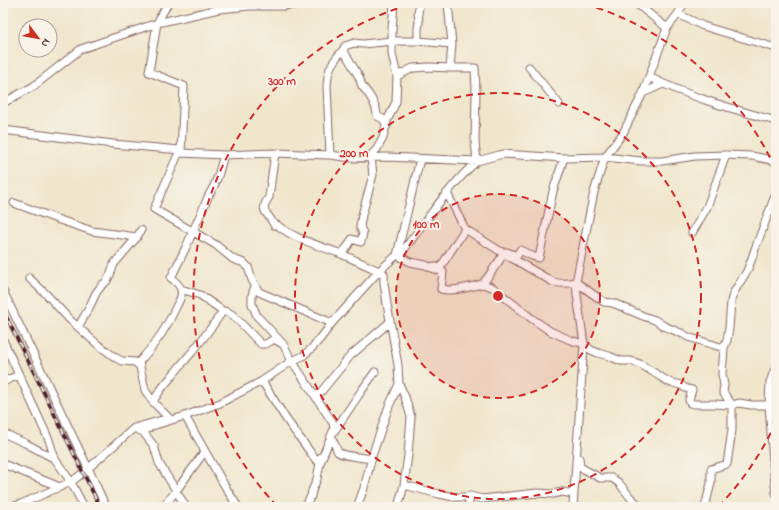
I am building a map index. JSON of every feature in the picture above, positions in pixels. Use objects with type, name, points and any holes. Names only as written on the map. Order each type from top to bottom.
[{"type":"street","points":[[168,3],[157,23],[148,72],[184,86],[180,152],[154,209],[216,245],[233,259],[244,263],[248,267],[255,286],[259,292],[332,323]]},
{"type":"street","points":[[3,103],[34,86],[82,49],[157,23],[218,9],[303,3]]},
{"type":"street","points":[[341,254],[352,239],[361,242],[364,233],[360,227],[362,215],[373,175],[371,157],[384,138],[387,121],[396,102],[396,76],[392,54],[394,3]]},
{"type":"street","points":[[418,41],[418,12],[420,3]]},
{"type":"street","points":[[448,3],[452,44],[450,68]]},
{"type":"street","points":[[573,507],[584,344],[576,282],[594,192],[605,157],[623,133],[643,93],[667,28],[678,14],[684,3]]},
{"type":"street","points":[[637,4],[667,28]]},
{"type":"street","points":[[678,14],[703,26],[776,48]]},
{"type":"street","points":[[330,155],[327,86],[328,75],[330,68],[344,50],[344,46],[354,43],[363,44],[392,41],[418,41],[452,44]]},
{"type":"street","points":[[344,50],[377,111],[376,116],[383,119],[387,126]]},
{"type":"street","points":[[529,67],[559,104]]},
{"type":"street","points":[[396,76],[413,68],[475,68],[475,142],[477,162]]},
{"type":"street","points":[[649,77],[663,84],[716,104],[776,121]]},
{"type":"street","points":[[643,93],[663,84]]},
{"type":"street","points":[[3,130],[180,152],[224,155],[275,153],[330,155],[352,158],[371,157],[477,162],[503,154],[564,158],[605,157],[662,161],[695,156],[726,155],[752,156],[776,160]]},
{"type":"street","points":[[275,153],[269,198],[265,203],[264,209],[272,219],[274,225],[277,225],[302,239],[341,254],[384,274],[384,283],[398,365],[399,384],[411,417],[404,485],[398,507]]},
{"type":"street","points":[[224,155],[214,186],[171,278],[181,289],[200,295],[223,312],[228,312],[234,316],[261,344],[266,344],[274,339],[284,344]]},
{"type":"street","points":[[692,233],[707,207],[726,155]]},
{"type":"street","points":[[536,273],[553,191],[564,158]]},
{"type":"street","points":[[398,255],[420,159]]},
{"type":"street","points":[[143,432],[152,426],[220,403],[262,381],[292,361],[303,356],[312,348],[332,323],[379,271],[398,255],[447,193],[477,162]]},
{"type":"street","points":[[447,193],[465,229],[536,273],[553,282],[561,284],[576,282],[604,302],[613,303],[654,320],[688,338],[724,348]]},
{"type":"street","points":[[705,507],[711,483],[711,469],[727,464],[732,430],[732,405],[723,392],[724,385],[722,374],[724,348],[729,328],[732,296],[752,261],[776,193]]},
{"type":"street","points":[[14,203],[92,231],[137,237]]},
{"type":"street","points":[[398,255],[440,268],[465,229]]},
{"type":"street","points":[[78,327],[96,293],[110,275],[114,264],[137,237],[140,230]]},
{"type":"street","points":[[503,253],[507,252],[517,256],[520,250],[539,258]]},
{"type":"street","points":[[482,284],[501,260],[503,253]]},
{"type":"street","points":[[398,255],[410,262],[426,265],[443,272],[441,289],[454,290],[482,284],[492,287],[550,331],[570,340],[584,344],[591,350],[598,353],[621,361],[631,361],[640,364],[669,382],[692,390],[689,400],[690,403],[772,405]]},
{"type":"street","points":[[29,278],[96,343],[116,358],[122,361],[135,362],[137,364],[149,352],[170,321],[181,297],[181,289]]},
{"type":"street","points":[[255,286],[252,295],[252,304],[257,316],[284,344],[292,361],[333,423],[334,429],[320,463],[317,479],[313,486],[311,496],[305,507]]},
{"type":"street","points":[[3,291],[106,507]]},
{"type":"street","points":[[153,402],[158,392],[171,378],[223,312]]},
{"type":"street","points":[[316,397],[325,388],[344,362],[390,322]]},
{"type":"street","points":[[3,340],[55,459],[71,482],[84,507]]},
{"type":"street","points":[[12,507],[60,488],[71,482],[134,428],[169,418],[153,402],[145,390],[139,362]]},
{"type":"street","points":[[776,366],[770,382],[776,493]]},
{"type":"street","points":[[331,436],[375,372]]},
{"type":"street","points":[[3,382],[19,375]]},
{"type":"street","points":[[262,381],[286,419],[316,460],[323,456]]},
{"type":"street","points":[[357,507],[389,406],[399,384]]},
{"type":"street","points":[[185,416],[238,507]]},
{"type":"street","points":[[134,428],[143,432],[154,446],[159,463],[186,507]]},
{"type":"street","points":[[3,433],[55,459]]},
{"type":"street","points":[[331,436],[340,453],[347,456],[372,459]]},
{"type":"street","points":[[577,444],[580,467],[600,478],[612,478],[619,483],[630,498],[641,507]]},
{"type":"street","points":[[163,507],[205,451]]},
{"type":"street","points":[[3,464],[60,488]]},
{"type":"street","points":[[404,485],[454,497],[470,496],[482,499],[537,493],[553,494],[562,492],[574,494]]},
{"type":"street","points":[[468,507],[470,496]]},
{"type":"railway","points":[[3,310],[100,507]]}]
